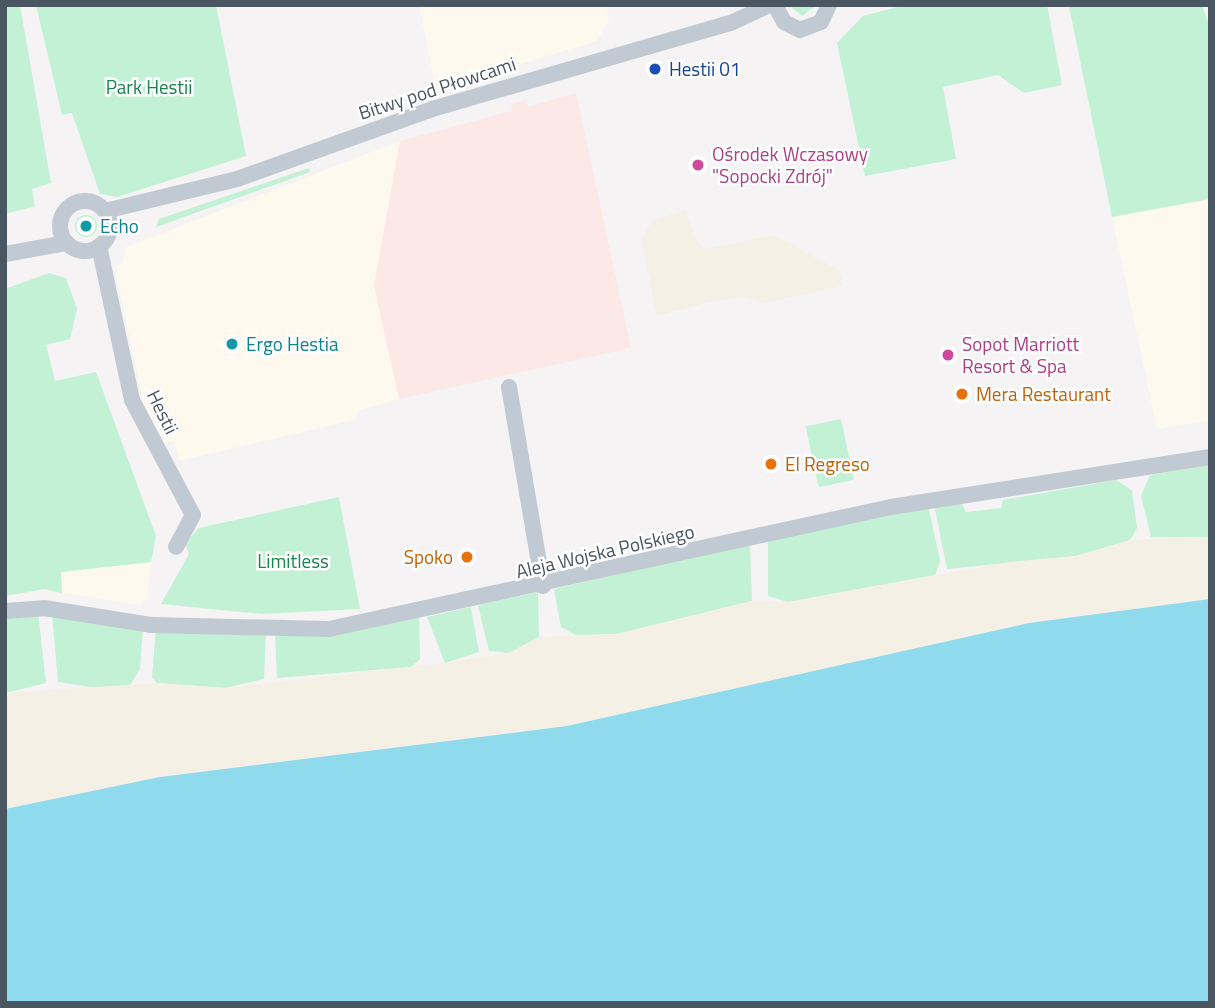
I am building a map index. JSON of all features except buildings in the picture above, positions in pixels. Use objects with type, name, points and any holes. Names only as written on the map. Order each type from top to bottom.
[{"type":"street","name":"Bitwy pod Płowcami","points":[[107,219],[432,109],[775,9],[808,29],[821,22],[829,5]]},
{"type":"street","points":[[9,253],[64,235],[92,248],[107,219],[89,201],[73,204],[64,235]]},
{"type":"street","name":"Hestii","points":[[92,248],[132,400],[193,515],[176,547]]},
{"type":"street","points":[[509,387],[543,586]]},
{"type":"street","name":"Aleja Wojska Polskiego","points":[[5,611],[44,608],[151,625],[309,631],[543,586],[891,507],[1210,457]]},
{"type":"shaded area","points":[[419,5],[606,5],[609,20],[597,41],[436,90]]},
{"type":"shaded area","points":[[576,93],[631,348],[399,399],[374,286],[400,141],[512,111],[511,105],[526,100],[528,107]]},
{"type":"shaded area","points":[[400,141],[374,286],[399,399],[358,411],[354,420],[179,461],[174,441],[165,443],[143,403],[115,267],[123,263],[126,247]]},
{"type":"shaded area","points":[[1210,199],[1210,420],[1157,429],[1112,217]]},
{"type":"shaded area","points":[[151,562],[147,599],[139,605],[62,593],[59,588],[60,572]]},
{"type":"green space","points":[[5,5],[20,5],[51,183],[32,189],[35,206],[5,214]]},
{"type":"green space","name":"Park Hestii","points":[[36,5],[216,5],[246,156],[117,197],[100,194],[72,113],[62,115]]},
{"type":"green space","points":[[789,5],[816,5],[802,16]]},
{"type":"green space","points":[[905,5],[1047,5],[1062,85],[1024,93],[998,75],[943,87],[956,159],[865,176],[837,43],[863,16]]},
{"type":"green space","points":[[1202,5],[1210,28],[1210,199],[1112,217],[1069,6]]},
{"type":"green space","points":[[309,168],[310,172],[156,227],[159,219]]},
{"type":"green space","points":[[86,215],[96,222],[97,226],[90,236],[86,237],[76,230],[75,226],[82,216]]},
{"type":"green space","points":[[49,273],[66,278],[77,309],[70,339],[46,345],[55,381],[96,372],[156,536],[151,562],[61,572],[62,593],[44,589],[5,596],[5,289]]},
{"type":"green space","points":[[841,419],[854,480],[819,487],[806,426]]},
{"type":"green space","points":[[1210,465],[1210,537],[1151,537],[1141,496],[1150,475]]},
{"type":"green space","points":[[1116,480],[1132,490],[1137,528],[1130,540],[1076,556],[947,569],[934,504],[961,503],[966,512],[1001,508],[1003,500]]},
{"type":"green space","name":"Limitless","points":[[339,497],[360,609],[262,614],[161,604],[189,554],[185,544],[199,528]]},
{"type":"green space","points":[[928,505],[940,561],[935,575],[788,602],[768,596],[768,539]]},
{"type":"green space","points":[[750,544],[752,601],[617,634],[576,635],[561,627],[554,589]]},
{"type":"green space","points":[[538,592],[539,637],[509,653],[489,651],[478,605]]},
{"type":"green space","points":[[471,607],[479,652],[445,663],[427,617]]},
{"type":"green space","points":[[38,612],[46,683],[5,693],[5,617]]},
{"type":"green space","points":[[52,614],[143,627],[140,669],[130,685],[103,689],[58,682]]},
{"type":"green space","points":[[419,616],[420,659],[411,667],[277,678],[275,633]]},
{"type":"green space","points":[[156,629],[266,633],[264,679],[225,688],[157,683],[152,677]]},
{"type":"sand","points":[[686,210],[698,244],[708,249],[773,235],[839,270],[843,286],[764,303],[744,297],[714,301],[657,316],[641,239],[652,221]]},
{"type":"sand","points":[[1210,537],[1210,599],[1029,623],[567,726],[160,777],[5,809],[5,693],[157,683],[225,688],[445,663],[509,653],[539,637],[617,634],[752,601],[788,602],[1009,562],[1076,556],[1130,540]]},
{"type":"water","points":[[1210,599],[1210,1003],[5,1003],[5,809],[160,777],[567,726],[1029,623]]},
{"type":"place","name":"Hestii 01","points":[[655,69]]},
{"type":"place","name":"Ośrodek Wczasowy \"Sopocki Zdrój\"","points":[[698,165]]},
{"type":"place","name":"Echo","points":[[86,226]]},
{"type":"place","name":"Ergo Hestia","points":[[232,344]]},
{"type":"place","name":"Sopot Marriott Resort & Spa","points":[[948,355]]},
{"type":"place","name":"Mera Restaurant","points":[[962,394]]},
{"type":"place","name":"El Regreso","points":[[771,464]]},
{"type":"place","name":"Spoko","points":[[467,557]]}]
